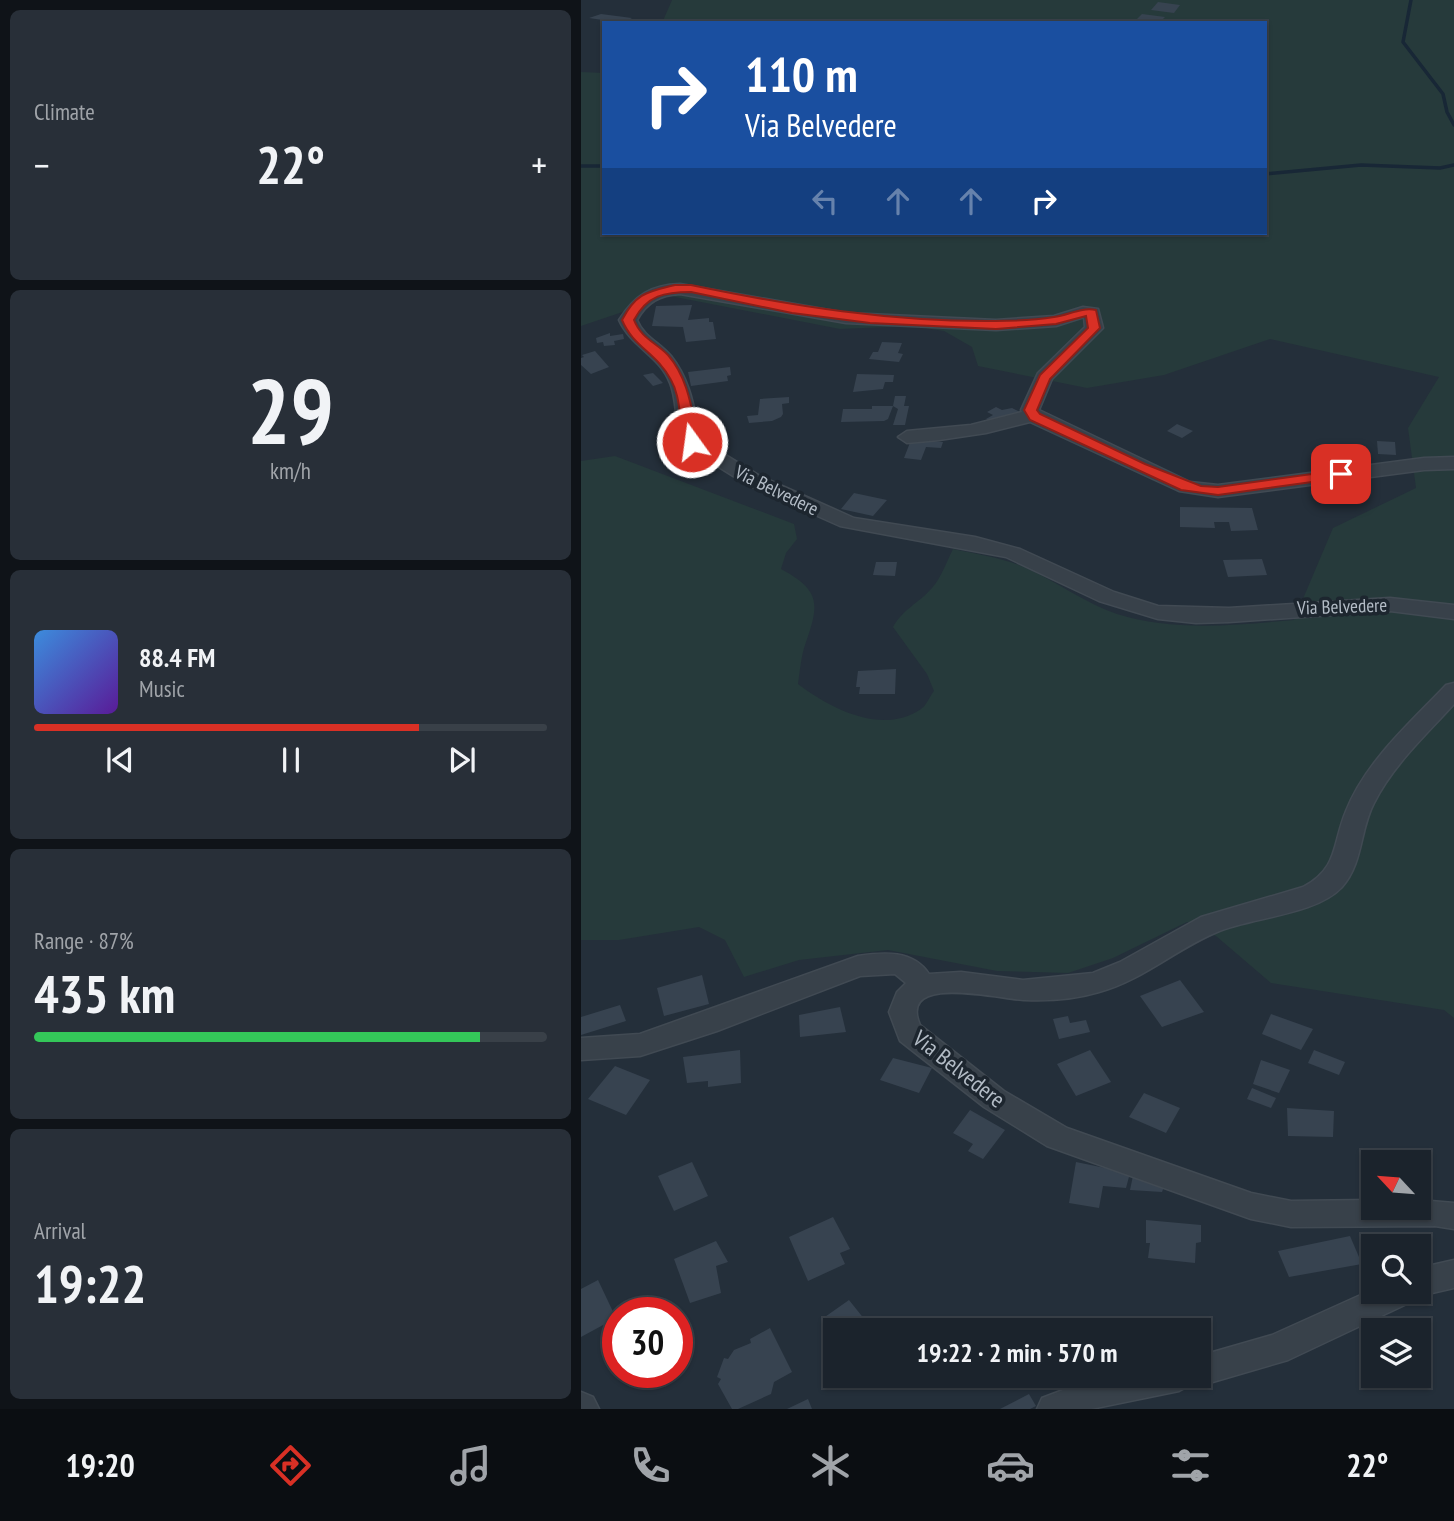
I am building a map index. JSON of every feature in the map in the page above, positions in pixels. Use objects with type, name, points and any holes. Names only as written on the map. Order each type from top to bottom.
[{"type":"street","name":"Via Belvedere","points":[[1033,415],[1031,410],[1044,377],[1094,328],[1092,313],[1083,312],[1056,321],[996,325],[873,319],[792,309],[675,288],[644,297],[628,320],[634,334],[663,358],[679,382],[692,442],[709,455],[777,493],[853,524],[923,538],[978,544],[1016,553],[1119,604],[1153,613],[1196,616],[1336,604],[1424,605],[1454,612]]},
{"type":"street","points":[[907,437],[945,435],[1009,423],[1033,415],[1186,487],[1218,491],[1424,464],[1454,463]]},
{"type":"street","points":[[581,1049],[640,1045],[707,1023],[858,966],[878,963],[902,965],[915,971],[923,985],[941,981],[1024,990],[1103,980],[1209,925],[1313,893],[1332,881],[1348,853],[1361,802],[1391,758],[1454,690]]},
{"type":"street","name":"Via Belvedere","points":[[923,985],[910,995],[903,1007],[902,1019],[910,1033],[994,1099],[1057,1137],[1251,1206],[1278,1212],[1435,1213],[1454,1216]]},
{"type":"street","points":[[1431,1279],[1454,1274]]},
{"type":"street","points":[[1211,1368],[1277,1349],[1374,1304]]},
{"type":"street","points":[[1054,1409],[1090,1393],[1116,1388]]},
{"type":"green space","points":[[672,0],[1454,0],[1454,1018],[1444,1010],[1271,983],[1216,936],[1187,922],[1113,958],[1068,973],[997,971],[888,950],[799,960],[744,977],[725,940],[699,927],[619,940],[581,940],[581,461],[615,456],[794,524],[797,539],[786,553],[781,569],[804,585],[814,600],[813,619],[802,654],[798,684],[841,710],[857,716],[890,720],[906,717],[921,709],[934,691],[927,674],[893,627],[935,584],[953,549],[1017,565],[1105,609],[1138,620],[1205,626],[1294,620],[1333,528],[1416,488],[1408,428],[1439,377],[1270,339],[1164,375],[1087,388],[978,366],[972,347],[944,331],[912,326],[840,329],[670,296],[581,326],[581,72],[602,73],[602,235],[1267,235],[1267,21],[663,21]]},
{"type":"building","points":[[1158,2],[1180,5],[1174,13],[1151,10]]},
{"type":"building","points":[[601,14],[632,18],[627,21],[609,21],[589,18]]},
{"type":"building","points":[[1142,14],[1165,17],[1161,21],[1136,20]]},
{"type":"building","points":[[692,305],[688,320],[709,318],[709,322],[713,322],[716,339],[686,342],[683,327],[652,326],[656,306]]},
{"type":"building","points":[[610,333],[610,336],[623,334],[624,339],[614,341],[615,345],[604,346],[603,342],[597,343],[596,338]]},
{"type":"building","points":[[882,342],[902,343],[898,353],[903,354],[899,362],[869,359],[873,352],[878,352]]},
{"type":"building","points":[[595,351],[609,367],[591,374],[581,365],[581,358],[584,357],[582,355]]},
{"type":"building","points":[[730,367],[731,375],[727,376],[728,381],[691,386],[688,372]]},
{"type":"building","points":[[653,373],[663,383],[653,386],[643,375]]},
{"type":"building","points":[[857,374],[894,375],[893,382],[885,382],[883,389],[853,392]]},
{"type":"building","points":[[895,396],[906,396],[904,406],[909,406],[905,425],[893,425],[898,409],[893,406]]},
{"type":"building","points":[[789,397],[789,403],[782,404],[781,417],[772,421],[749,423],[747,416],[758,415],[760,399]]},
{"type":"building","points":[[872,406],[893,406],[888,419],[884,421],[841,422],[843,409],[872,409]]},
{"type":"building","points":[[996,407],[1002,410],[1012,408],[1020,412],[997,425],[986,419],[993,415],[987,412]]},
{"type":"building","points":[[1177,424],[1193,431],[1182,438],[1167,431]]},
{"type":"building","points":[[911,440],[943,442],[941,448],[926,447],[921,460],[904,458]]},
{"type":"building","points":[[1377,441],[1395,442],[1396,455],[1378,454]]},
{"type":"building","points":[[854,493],[887,500],[873,516],[841,509]]},
{"type":"building","points":[[1180,507],[1252,508],[1258,530],[1231,531],[1229,522],[1214,522],[1215,528],[1180,527]]},
{"type":"building","points":[[1262,559],[1267,575],[1228,577],[1223,560]]},
{"type":"building","points":[[876,562],[897,562],[895,576],[873,575]]},
{"type":"building","points":[[896,669],[895,694],[859,694],[860,687],[856,687],[858,671]]},
{"type":"building","points":[[702,975],[709,1004],[664,1016],[657,988]]},
{"type":"building","points":[[1180,980],[1204,1012],[1162,1027],[1140,996]]},
{"type":"building","points":[[620,1005],[626,1021],[581,1035],[581,1017]]},
{"type":"building","points":[[840,1007],[846,1032],[800,1037],[799,1015]]},
{"type":"building","points":[[1271,1014],[1313,1029],[1301,1050],[1262,1034]]},
{"type":"building","points":[[1068,1016],[1070,1023],[1086,1020],[1090,1032],[1059,1039],[1053,1019]]},
{"type":"building","points":[[740,1050],[741,1083],[708,1087],[708,1081],[687,1083],[683,1057]]},
{"type":"building","points":[[1090,1050],[1111,1082],[1076,1096],[1057,1064]]},
{"type":"building","points":[[1314,1050],[1345,1062],[1339,1075],[1308,1063]]},
{"type":"building","points":[[893,1058],[932,1068],[919,1093],[880,1080]]},
{"type":"building","points":[[1261,1060],[1290,1070],[1279,1093],[1253,1084]]},
{"type":"building","points":[[615,1066],[650,1080],[626,1115],[588,1099]]},
{"type":"building","points":[[1252,1088],[1276,1098],[1271,1108],[1247,1099]]},
{"type":"building","points":[[1144,1093],[1180,1108],[1166,1133],[1129,1117]]},
{"type":"building","points":[[1287,1108],[1334,1111],[1333,1137],[1288,1136]]},
{"type":"building","points":[[970,1110],[1005,1130],[983,1159],[968,1151],[973,1144],[953,1133]]},
{"type":"building","points":[[692,1162],[708,1196],[674,1211],[658,1176]]},
{"type":"building","points":[[1076,1162],[1130,1173],[1126,1188],[1103,1186],[1099,1208],[1069,1203]]},
{"type":"building","points":[[1134,1171],[1166,1181],[1162,1192],[1130,1190]]},
{"type":"building","points":[[833,1217],[850,1249],[840,1253],[845,1264],[808,1281],[789,1237]]},
{"type":"building","points":[[1146,1220],[1201,1225],[1201,1242],[1196,1243],[1195,1263],[1148,1258],[1150,1243],[1146,1243]]},
{"type":"building","points":[[1350,1236],[1361,1264],[1289,1277],[1278,1251]]},
{"type":"building","points":[[716,1241],[728,1262],[716,1266],[721,1293],[693,1302],[693,1297],[688,1297],[674,1259]]},
{"type":"building","points":[[598,1280],[606,1297],[602,1297],[602,1326],[581,1337],[581,1289]]},
{"type":"building","points":[[849,1300],[863,1318],[823,1318]]},
{"type":"building","points":[[770,1328],[792,1372],[774,1382],[771,1394],[738,1409],[732,1409],[718,1384],[721,1379],[717,1377],[724,1358],[728,1359],[734,1350],[751,1343],[750,1339]]},
{"type":"building","points":[[1029,1394],[1036,1406],[1030,1409],[1000,1409]]},
{"type":"building","points":[[808,1399],[812,1409],[787,1409]]},
{"type":"waterway","points":[[1411,0],[1403,42],[1443,94],[1447,112],[1454,125]]},
{"type":"waterway","points":[[1267,174],[1361,165],[1440,168],[1454,165]]},
{"type":"waterway","points":[[581,166],[602,166]]},
{"type":"route","points":[[692,442],[679,382],[663,358],[634,334],[628,320],[644,297],[675,288],[846,318],[996,325],[1056,321],[1083,312],[1092,313],[1094,328],[1044,377],[1031,410],[1035,417],[1186,487],[1201,490],[1218,491],[1341,474]]}]
